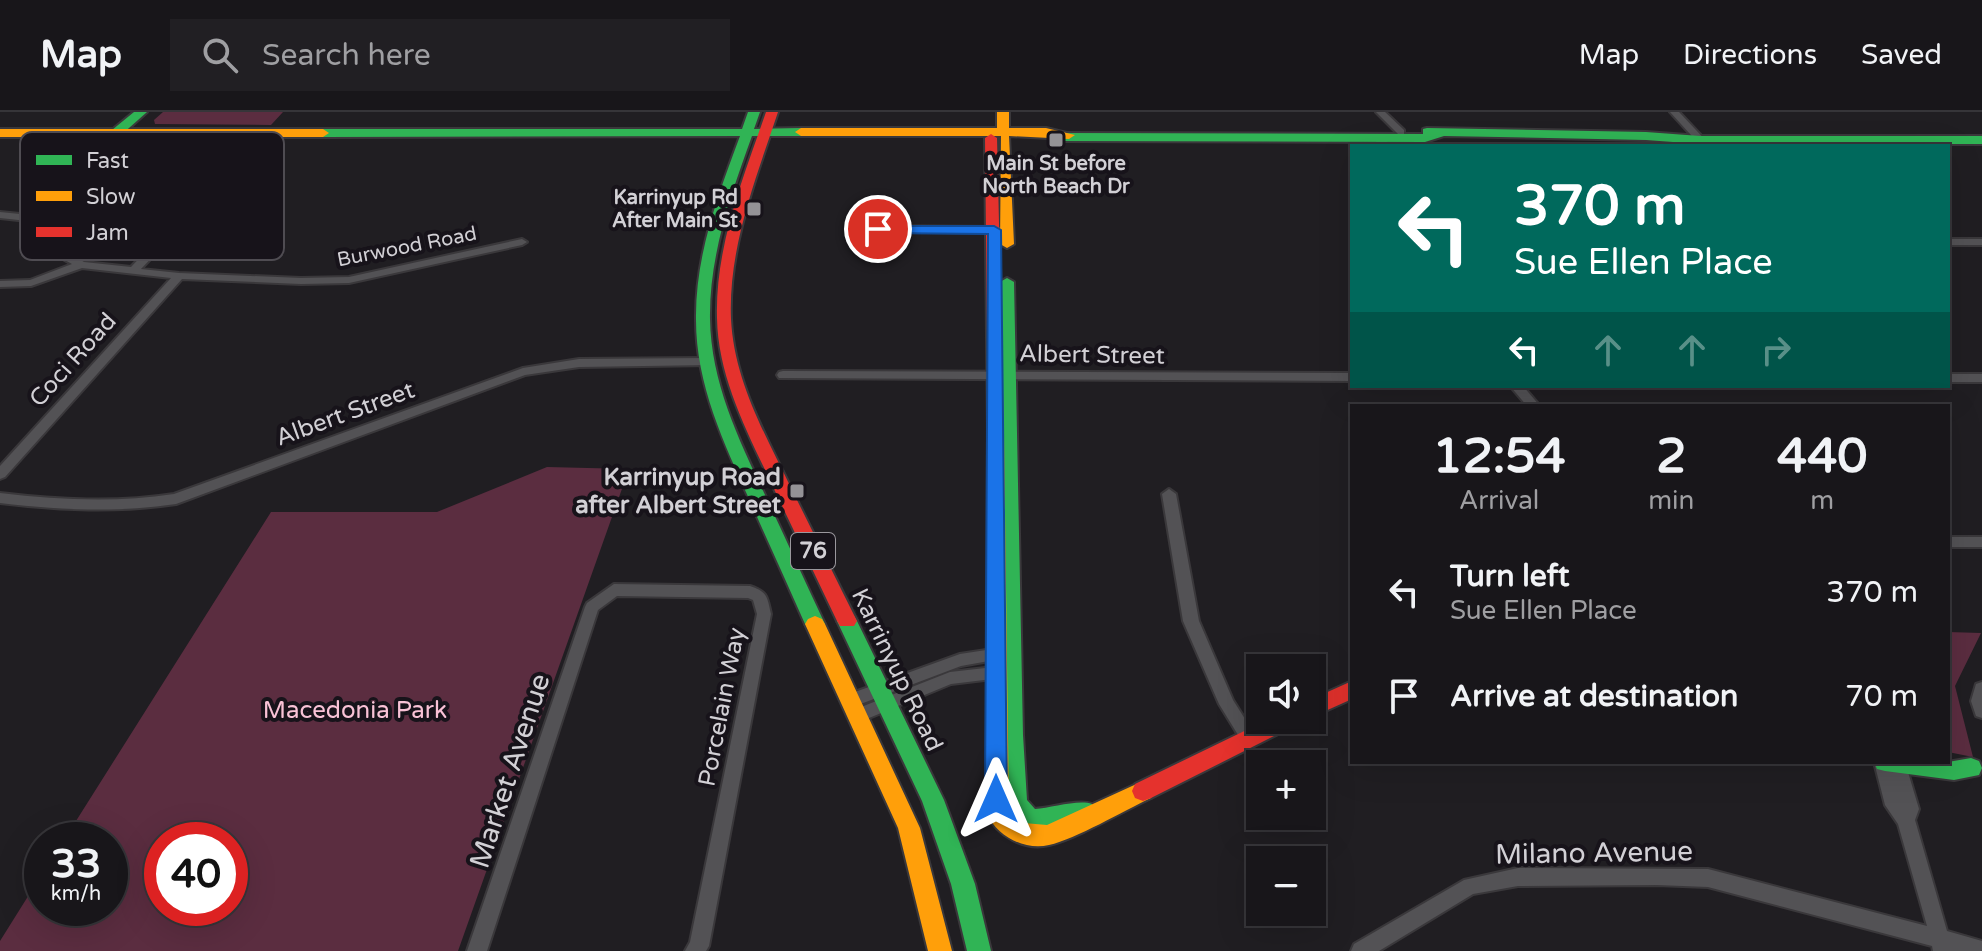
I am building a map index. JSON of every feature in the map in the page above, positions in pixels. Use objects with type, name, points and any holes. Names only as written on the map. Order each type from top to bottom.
[{"type":"main road","points":[[123,132],[141,112]]},
{"type":"main road","points":[[123,132],[152,112]]},
{"type":"main road","name":"76","points":[[754,112],[756,135]]},
{"type":"main road","name":"76","points":[[772,112],[756,135],[706,274],[702,313],[706,362],[721,419],[909,828],[940,951]]},
{"type":"main road","points":[[991,112],[997,135],[1003,376],[1004,663],[996,799],[998,814],[1004,824],[1025,836],[1057,833],[1257,734]]},
{"type":"main road","points":[[997,135],[1003,112]]},
{"type":"main road","points":[[284,133],[623,133],[634,137],[1336,135],[1344,132],[1391,138],[1439,135],[1699,139],[1982,133]]},
{"type":"main road","name":"Karrinyup Road","points":[[756,135],[727,277],[724,317],[731,364],[757,435],[933,800],[963,884],[979,951]]},
{"type":"main road","points":[[1866,136],[1982,140]]},
{"type":"main road","points":[[1004,663],[1016,804],[1030,819],[1098,811]]},
{"type":"main road","points":[[1326,702],[1350,691]]},
{"type":"main road","points":[[1950,759],[1976,769]]},
{"type":"main road","points":[[1899,764],[1954,770],[1976,769]]},
{"type":"street","points":[[1380,112],[1391,138]]},
{"type":"street","points":[[1380,112],[1391,138]]},
{"type":"street","points":[[1674,112],[1699,139]]},
{"type":"street","points":[[0,215],[20,216]]},
{"type":"street","points":[[852,229],[1000,230]]},
{"type":"street","name":"Burwood Road","points":[[74,260],[81,265],[179,276],[349,280],[522,242]]},
{"type":"street","points":[[1950,242],[1982,242]]},
{"type":"street","points":[[133,271],[144,260]]},
{"type":"street","points":[[0,284],[31,283],[81,265]]},
{"type":"street","name":"Coci Road","points":[[0,474],[179,276]]},
{"type":"street","name":"Albert Street","points":[[0,498],[89,508],[132,507],[176,499],[523,372],[579,363],[706,362]]},
{"type":"street","name":"Albert Street","points":[[783,375],[1350,377]]},
{"type":"street","points":[[1950,378],[1982,378]]},
{"type":"street","points":[[1518,388],[1535,404]]},
{"type":"street","points":[[1169,494],[1191,621],[1227,704],[1249,738]]},
{"type":"street","points":[[1950,542],[1982,542]]},
{"type":"street","name":"Porcelain Way","points":[[592,607],[607,593],[623,590],[750,592],[760,597],[764,606],[699,946],[695,951]]},
{"type":"street","name":"Market Avenue","points":[[477,951],[592,607]]},
{"type":"street","points":[[854,708],[1004,663]]},
{"type":"street","points":[[1982,689],[1979,701],[1982,711]]},
{"type":"street","points":[[1890,764],[1894,805],[1906,820],[1941,944]]},
{"type":"street","name":"Milano Avenue","points":[[1361,951],[1470,886],[1518,877],[1708,878],[1941,944],[1982,950]]},
{"type":"green space","points":[[163,112],[283,112],[271,125],[155,124],[154,120]]},
{"type":"green space","name":"Macedonia Park","points":[[547,467],[629,469],[458,951],[0,951],[0,941],[24,903],[24,926],[128,926],[128,822],[75,822],[271,512],[437,512]]},
{"type":"green space","points":[[1950,632],[1981,633],[1955,686],[1973,757],[1950,752]]},
{"type":"traffic: fast","points":[[117,132],[141,112]]},
{"type":"traffic: fast","points":[[754,112],[713,239],[704,291],[704,342],[713,388],[728,432],[815,624]]},
{"type":"traffic: fast","points":[[323,133],[801,132]]},
{"type":"traffic: fast","points":[[1427,132],[1646,136],[1700,140],[1982,140]]},
{"type":"traffic: fast","points":[[1056,137],[1425,138],[1439,135]]},
{"type":"traffic: fast","points":[[1007,282],[1012,735],[1016,804],[1030,819],[1059,818],[1084,811]]},
{"type":"traffic: fast","points":[[847,621],[933,800],[963,884],[979,951]]},
{"type":"traffic: fast","points":[[1902,764],[1954,770],[1971,768]]},
{"type":"traffic: slow","points":[[1003,112],[1003,132]]},
{"type":"traffic: slow","points":[[801,132],[1046,132],[1069,135]]},
{"type":"traffic: slow","points":[[0,133],[20,133]]},
{"type":"traffic: slow","points":[[284,133],[323,133]]},
{"type":"traffic: slow","points":[[1005,138],[1007,244]]},
{"type":"traffic: slow","points":[[996,436],[998,814],[1020,832],[1048,835],[1143,791]]},
{"type":"traffic: slow","points":[[815,624],[909,828],[940,951]]},
{"type":"traffic: jam","points":[[772,112],[733,239],[725,291],[726,341],[730,363],[753,428],[847,621]]},
{"type":"traffic: jam","points":[[991,138],[996,436]]},
{"type":"traffic: jam","points":[[1326,702],[1350,691]]},
{"type":"traffic: jam","points":[[1143,791],[1259,734]]},
{"type":"place","name":"Main St before North Beach Dr","points":[[1056,140]]},
{"type":"place","name":"Karrinyup Rd After Main St","points":[[754,209]]},
{"type":"place","name":"Karrinyup Road after Albert Street","points":[[797,491]]},
{"type":"route","points":[[878,229],[994,230],[998,654],[996,799]]}]
